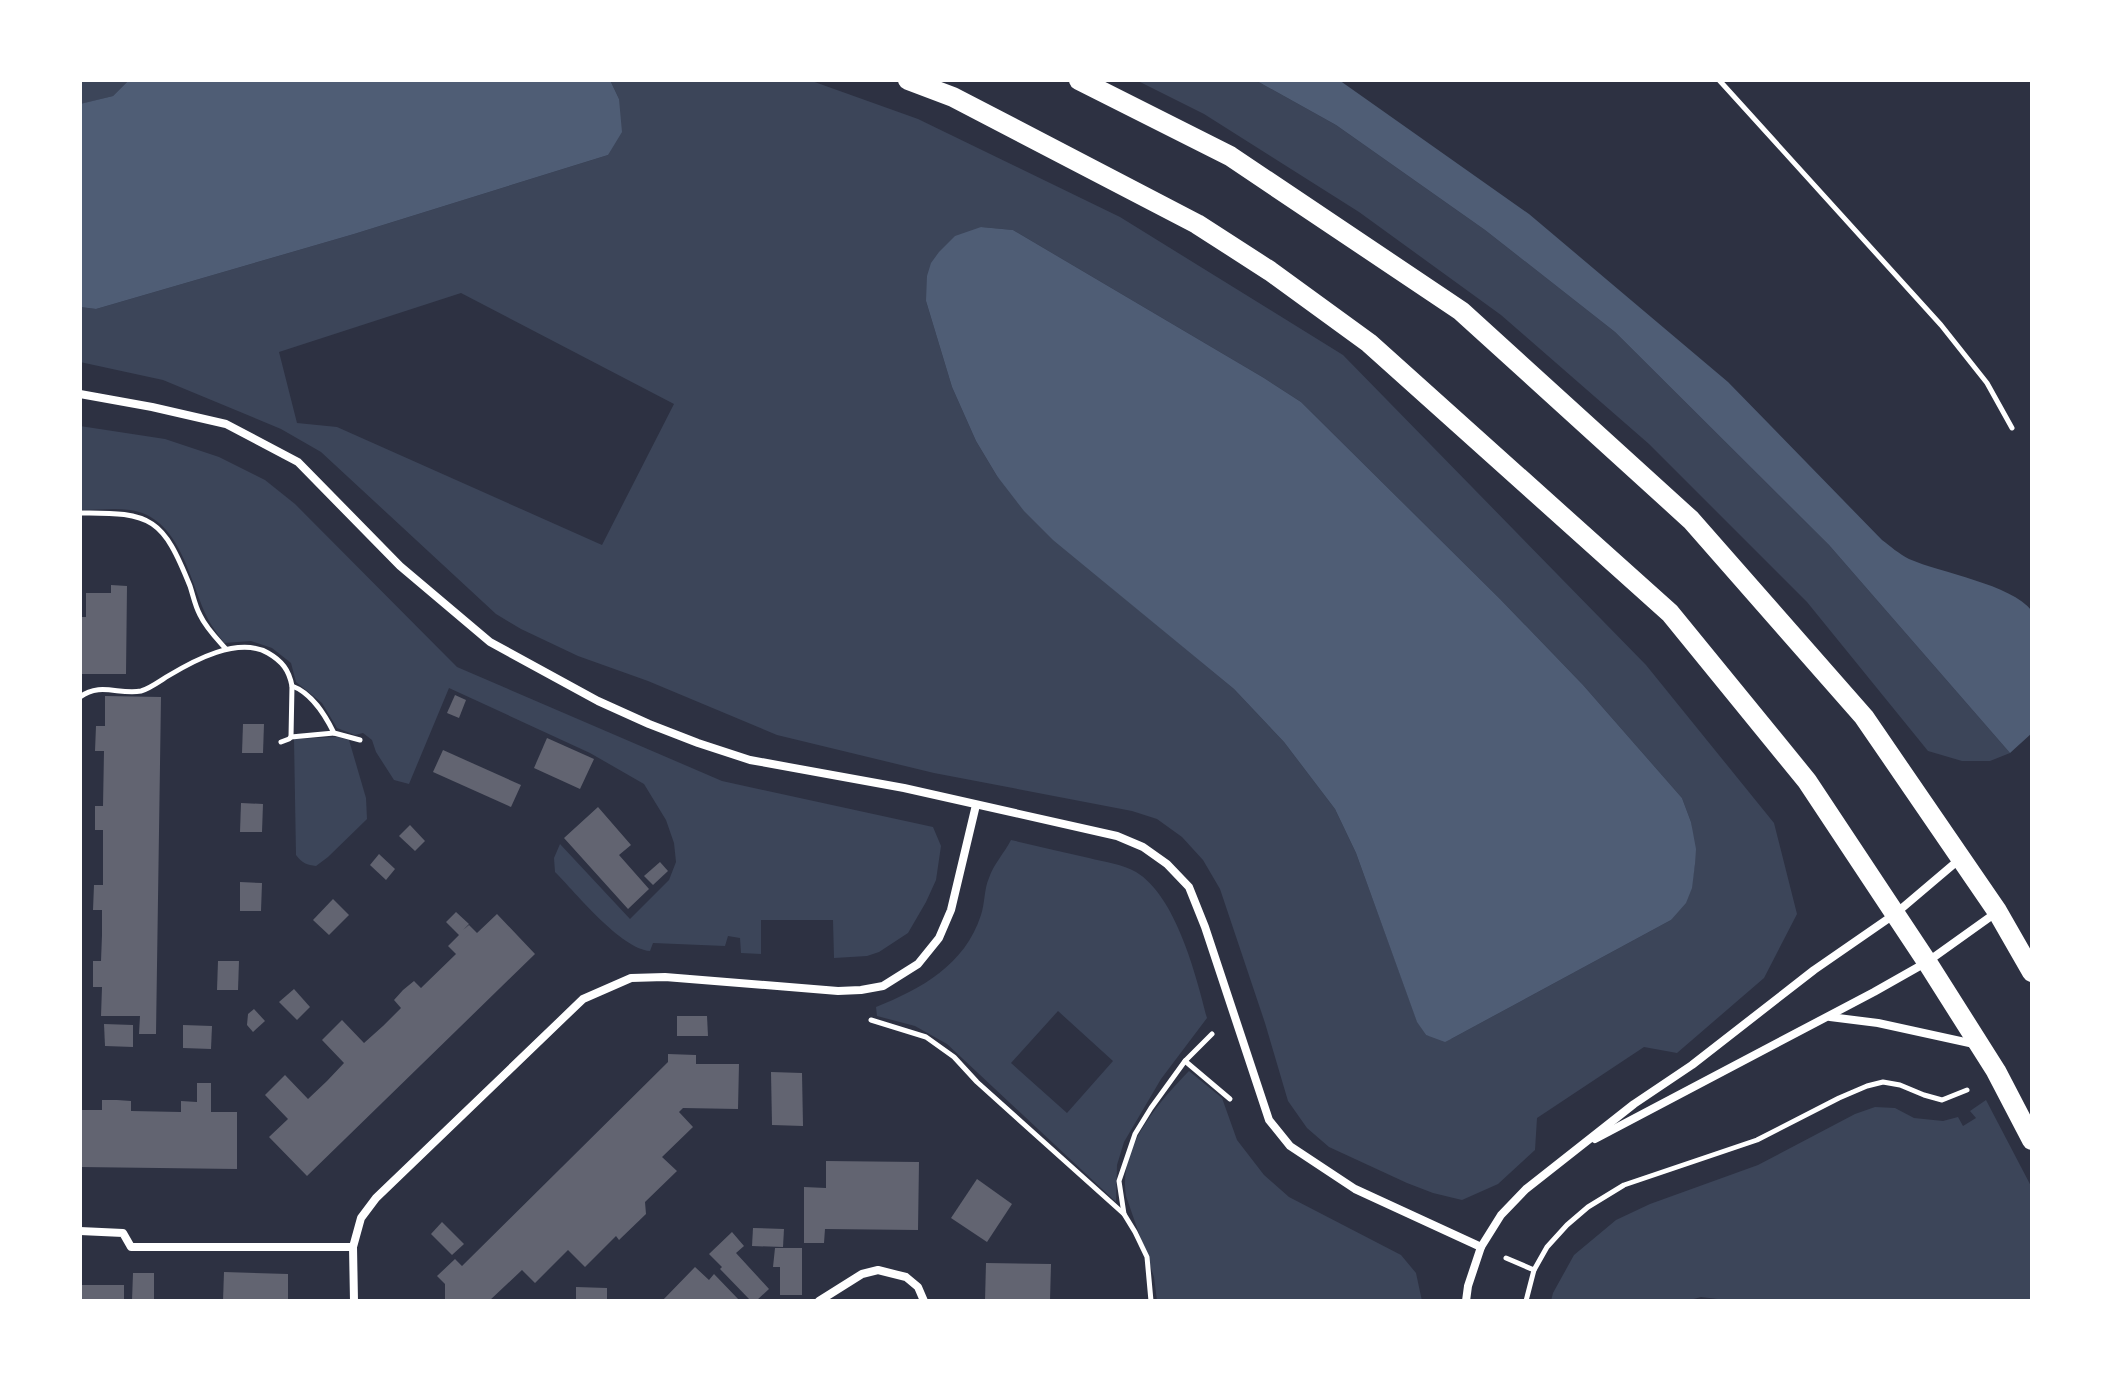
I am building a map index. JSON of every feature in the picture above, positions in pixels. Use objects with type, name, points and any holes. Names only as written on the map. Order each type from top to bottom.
[{"type":"main road","points":[[908,80],[953,97],[1197,224],[1270,271],[1369,343],[1670,613],[1807,781],[1980,1045],[2032,1140]]},
{"type":"main road","points":[[1079,80],[1230,156],[1461,311],[1691,520],[1864,717],[1997,911],[2032,972]]},
{"type":"street","points":[[80,394],[226,424],[298,462],[400,566],[490,642],[598,701],[661,729],[750,760],[904,788],[1117,836],[1143,847],[1167,864],[1189,887],[1269,1120],[1290,1146],[1355,1189],[1481,1247]]},
{"type":"street","points":[[354,1301],[353,1247],[361,1218],[376,1198],[583,999],[631,978],[665,977],[838,991],[883,986],[918,964],[939,938],[951,910],[976,805]]},
{"type":"street","points":[[1466,1301],[1481,1247],[1501,1215],[1526,1189],[1634,1104],[1692,1065],[1814,970],[1895,914],[1961,857]]},
{"type":"street","points":[[1577,1149],[1927,962],[1997,911]]},
{"type":"street","points":[[1829,1017],[1878,1023],[1980,1045]]},
{"type":"street","points":[[80,1231],[123,1233],[131,1247],[353,1247]]},
{"type":"street","points":[[819,1301],[862,1274],[878,1270],[906,1277],[918,1287],[924,1301]]},
{"type":"path","points":[[1719,80],[1941,325],[1987,383],[2012,428]]},
{"type":"path","points":[[80,513],[124,514],[157,527],[175,551],[200,615],[226,649]]},
{"type":"path","points":[[80,697],[89,690],[142,691],[192,662],[226,649],[262,650],[279,659],[290,674],[291,737]]},
{"type":"path","points":[[292,686],[309,696],[327,718],[334,733]]},
{"type":"path","points":[[281,742],[291,737],[334,733],[360,740]]},
{"type":"path","points":[[861,990],[864,1012],[872,1020],[926,1037],[954,1057],[977,1082],[1124,1214]]},
{"type":"path","points":[[1151,1301],[1147,1257],[1124,1214],[1119,1181],[1135,1134],[1151,1108],[1185,1061],[1232,1014]]},
{"type":"path","points":[[1526,1301],[1534,1270],[1547,1247],[1588,1207],[1624,1185],[1757,1140],[1867,1086],[1883,1082],[1900,1085],[1942,1100],[1973,1088],[1996,1071]]},
{"type":"shaded area","points":[[80,80],[129,80],[113,96],[81,104]]},
{"type":"shaded area","points":[[129,80],[610,80],[619,99],[622,132],[608,155],[354,234],[96,309],[80,307],[80,104],[113,96]]},
{"type":"shaded area","points":[[610,80],[809,80],[918,119],[1120,217],[1343,355],[1646,665],[1774,823],[1797,914],[1764,978],[1677,1053],[1644,1047],[1537,1118],[1535,1150],[1498,1184],[1462,1200],[1433,1193],[1329,1147],[1307,1128],[1288,1101],[1220,889],[1203,860],[1182,837],[1157,819],[1132,811],[934,773],[777,735],[648,681],[578,656],[496,614],[321,452],[281,429],[163,380],[80,362],[80,307],[96,309],[354,234],[608,155],[619,99]],"holes":[[[981,227],[1013,230],[1301,402],[1500,599],[1583,685],[1682,798],[1691,822],[1695,864],[1693,876],[1671,920],[1451,1039],[1426,1035],[1417,1021],[1356,853],[1335,809],[1284,742],[1234,689],[1111,587],[997,476],[976,441],[952,387],[926,301]],[[461,293],[674,404],[602,545],[337,427],[297,423],[279,352]]]},
{"type":"shaded area","points":[[1136,80],[1255,80],[1336,125],[1485,230],[1615,332],[1829,545],[2010,753],[1990,761],[1962,761],[1928,751],[1807,602],[1649,444],[1501,315],[1359,212],[1204,114]]},
{"type":"shaded area","points":[[1255,80],[1339,80],[1529,214],[1728,382],[1895,550],[1909,559],[1992,586],[2022,602],[2032,611],[2032,733],[2010,753],[1829,545],[1615,332],[1485,230],[1336,125]]},
{"type":"shaded area","points":[[981,227],[1013,230],[1301,402],[1500,599],[1583,685],[1682,798],[1691,822],[1696,849],[1695,864],[1692,888],[1686,903],[1671,920],[1445,1042],[1426,1035],[1417,1022],[1356,853],[1335,809],[1284,742],[1234,689],[1053,540],[1024,511],[997,476],[976,441],[952,387],[926,301],[927,276],[939,252],[955,236]]},
{"type":"shaded area","points":[[80,426],[165,439],[219,457],[265,480],[295,504],[457,667],[722,781],[933,827],[941,846],[936,880],[908,933],[879,952],[834,958],[833,920],[761,920],[761,954],[741,953],[740,938],[728,936],[725,946],[653,943],[650,951],[626,941],[555,872],[554,858],[560,844],[630,919],[669,880],[676,862],[674,843],[666,820],[644,784],[590,753],[449,688],[409,784],[394,780],[372,740],[363,733],[355,735],[337,728],[322,703],[296,682],[291,663],[272,648],[251,641],[224,643],[207,617],[180,552],[161,524],[147,515],[130,510],[80,510]]},
{"type":"shaded area","points":[[338,737],[349,740],[366,798],[367,819],[328,857],[316,866],[310,865],[296,855],[294,739]]},
{"type":"shaded area","points":[[1011,840],[1136,872],[1150,883],[1173,917],[1197,980],[1207,1018],[1161,1079],[1124,1142],[1117,1165],[1116,1202],[947,1044],[915,1026],[877,1016],[876,1007],[925,983],[964,948],[981,915],[991,873]],"holes":[[[1058,1011],[1113,1061],[1067,1113],[1011,1063]]]},
{"type":"shaded area","points":[[1189,1071],[1222,1098],[1237,1140],[1264,1175],[1289,1197],[1401,1255],[1416,1273],[1422,1301],[1157,1301],[1154,1277],[1126,1196],[1125,1178],[1134,1144],[1143,1128]]},
{"type":"shaded area","points":[[1986,1100],[2032,1188],[2032,1301],[1734,1301],[1701,1297],[1686,1301],[1551,1301],[1574,1255],[1616,1220],[1650,1204],[1758,1165],[1855,1114],[1875,1107],[1895,1108],[1914,1118],[1943,1121],[1958,1117],[1963,1126],[1976,1118],[1970,1111]]},
{"type":"building","points":[[111,585],[127,586],[126,674],[80,674],[80,617],[86,617],[86,593],[111,593]]},
{"type":"building","points":[[455,695],[466,700],[459,718],[447,713]]},
{"type":"building","points":[[105,696],[161,697],[156,1034],[139,1034],[140,1016],[101,1016],[102,987],[93,987],[93,961],[101,961],[102,935],[102,910],[93,910],[94,885],[103,885],[103,830],[95,830],[95,806],[103,806],[104,751],[95,751],[96,726],[105,726]]},
{"type":"building","points":[[243,724],[264,724],[263,753],[242,753]]},
{"type":"building","points":[[547,738],[594,759],[580,789],[534,768]]},
{"type":"building","points":[[443,750],[521,785],[511,807],[433,772]]},
{"type":"building","points":[[241,803],[263,804],[262,832],[240,832]]},
{"type":"building","points":[[598,807],[631,845],[619,855],[649,889],[628,909],[564,838]]},
{"type":"building","points":[[410,825],[425,841],[415,851],[399,836]]},
{"type":"building","points":[[379,854],[395,869],[386,880],[370,865]]},
{"type":"building","points":[[660,862],[668,871],[653,885],[644,876]]},
{"type":"building","points":[[240,882],[262,883],[261,911],[240,911]]},
{"type":"building","points":[[333,899],[349,915],[329,935],[313,920]]},
{"type":"building","points":[[456,912],[469,924],[463,930],[469,925],[477,933],[497,914],[535,954],[307,1176],[269,1137],[288,1119],[265,1095],[285,1075],[308,1099],[327,1081],[344,1063],[322,1040],[342,1020],[364,1043],[383,1026],[401,1008],[394,1000],[403,990],[414,981],[421,988],[456,954],[448,946],[459,935],[446,922]]},
{"type":"building","points":[[218,961],[239,961],[238,990],[217,990]]},
{"type":"building","points":[[294,989],[310,1007],[297,1020],[279,1002]]},
{"type":"building","points":[[254,1009],[265,1021],[253,1032],[247,1025],[248,1014]]},
{"type":"building","points":[[677,1016],[707,1016],[708,1036],[677,1036]]},
{"type":"building","points":[[104,1024],[133,1025],[133,1047],[105,1046]]},
{"type":"building","points":[[183,1025],[212,1026],[211,1049],[183,1048]]},
{"type":"building","points":[[668,1054],[696,1055],[696,1064],[739,1064],[738,1109],[683,1108],[679,1112],[693,1127],[662,1157],[677,1171],[645,1202],[646,1214],[619,1240],[616,1236],[585,1267],[568,1250],[535,1283],[522,1270],[489,1301],[445,1301],[445,1284],[437,1276],[455,1259],[462,1266],[668,1062]]},
{"type":"building","points":[[771,1072],[802,1073],[803,1126],[772,1125]]},
{"type":"building","points":[[197,1083],[211,1083],[211,1112],[237,1112],[237,1169],[80,1167],[80,1110],[102,1110],[102,1100],[117,1100],[131,1101],[131,1111],[181,1112],[181,1101],[197,1102]]},
{"type":"building","points":[[826,1161],[919,1162],[918,1230],[825,1229],[824,1243],[804,1243],[804,1187],[826,1188]]},
{"type":"building","points":[[977,1179],[1012,1204],[987,1242],[951,1218]]},
{"type":"building","points":[[442,1222],[464,1244],[452,1255],[431,1234]]},
{"type":"building","points":[[753,1228],[784,1229],[783,1247],[752,1246]]},
{"type":"building","points":[[732,1232],[744,1246],[736,1253],[769,1289],[756,1301],[751,1301],[709,1254]]},
{"type":"building","points":[[775,1248],[802,1248],[802,1295],[780,1295],[780,1267],[773,1267]]},
{"type":"building","points":[[986,1263],[1051,1264],[1050,1301],[985,1301]]},
{"type":"building","points":[[695,1267],[709,1280],[714,1274],[740,1301],[662,1301]]},
{"type":"building","points":[[224,1272],[288,1274],[288,1301],[223,1301]]},
{"type":"building","points":[[133,1273],[154,1273],[154,1301],[132,1301]]},
{"type":"building","points":[[80,1285],[124,1285],[124,1301],[80,1301]]},
{"type":"building","points":[[576,1287],[607,1288],[607,1301],[576,1301]]}]
